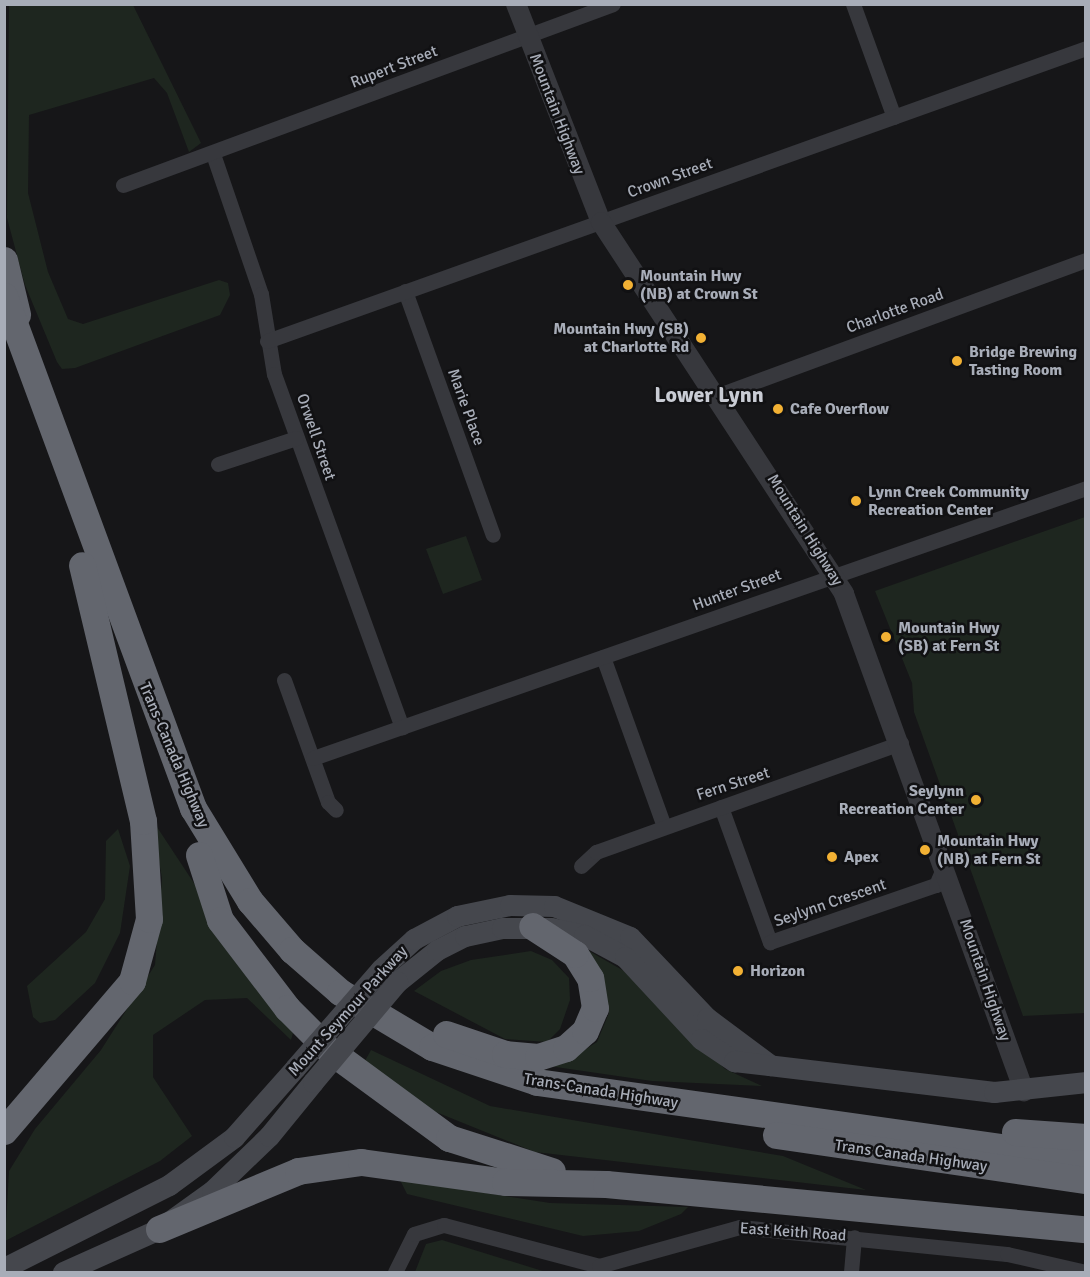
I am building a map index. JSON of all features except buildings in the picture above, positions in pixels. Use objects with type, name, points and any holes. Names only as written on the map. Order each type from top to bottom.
[{"type":"highway","points":[[4,260],[16,364]]},
{"type":"highway","name":"Trans-Canada Highway","points":[[4,296],[16,364]]},
{"type":"highway","name":"Trans-Canada Highway","points":[[4,344],[16,364],[91,562],[206,833],[250,901],[319,974],[398,1030],[502,1073],[575,1090],[1086,1159]]},
{"type":"highway","points":[[91,562],[188,765],[223,832],[279,909],[336,966],[385,1002],[440,1031],[505,1054],[552,1054],[585,1031],[595,992],[575,954],[532,926]]},
{"type":"highway","points":[[4,1131],[132,981],[149,919],[143,821],[91,562]]},
{"type":"highway","name":"Trans-Canada Highway","points":[[91,562],[163,779],[199,855],[236,911],[300,981],[357,1025],[425,1062],[533,1099],[738,1128]]},
{"type":"highway","points":[[199,855],[220,920],[287,1008],[363,1079],[449,1138],[505,1160],[606,1184]]},
{"type":"highway","points":[[775,1117],[1086,1137]]},
{"type":"highway","name":"Trans Canada Highway","points":[[738,1128],[1086,1180]]},
{"type":"highway","points":[[159,1229],[254,1187],[333,1163],[389,1164],[505,1182],[606,1184],[1086,1229]]},
{"type":"main road","name":"Mount Seymour Parkway","points":[[63,1272],[159,1229],[247,1160],[313,1082],[414,939],[457,916],[510,904],[554,906],[630,937],[707,1018],[770,1065]]},
{"type":"main road","name":"Mount Seymour Parkway","points":[[4,1268],[170,1185],[234,1137],[295,1068],[389,976],[465,936],[532,926],[567,931],[606,945],[642,972],[709,1045],[734,1061],[770,1065]]},
{"type":"main road","points":[[770,1065],[944,1089],[1024,1091],[1086,1082]]},
{"type":"street","name":"Mountain Highway","points":[[516,4],[601,222],[835,574],[901,743],[1024,1091]]},
{"type":"street","name":"Rupert Street","points":[[123,185],[213,154],[613,4]]},
{"type":"street","points":[[853,4],[894,117]]},
{"type":"street","name":"Crown Street","points":[[267,340],[1086,48]]},
{"type":"street","name":"Orwell Street","points":[[213,154],[261,294],[267,340],[296,438],[402,728]]},
{"type":"street","name":"Charlotte Road","points":[[716,396],[1086,260]]},
{"type":"street","name":"Marie Place","points":[[405,291],[493,535]]},
{"type":"street","points":[[218,464],[296,438]]},
{"type":"street","name":"Hunter Street","points":[[313,758],[1086,488]]},
{"type":"street","points":[[603,657],[664,826]]},
{"type":"street","points":[[284,680],[328,802],[336,810]]},
{"type":"street","name":"Fern Street","points":[[580,866],[596,852],[901,743]]},
{"type":"street","name":"Seylynn Crescent","points":[[721,807],[770,942],[936,885]]},
{"type":"street","points":[[945,864],[936,885],[956,896]]},
{"type":"street","name":"East Keith Road","points":[[395,1272],[409,1240],[426,1226],[444,1225],[599,1269],[727,1227],[854,1237],[1007,1254],[1084,1271]]},
{"type":"street","points":[[851,1272],[854,1237]]},
{"type":"shaded area","points":[[9,5],[133,5],[201,143],[189,152],[167,93],[154,78],[29,115],[28,193],[48,272],[68,319],[83,324],[219,280],[228,283],[230,295],[220,315],[75,368],[62,369],[57,362],[25,285],[7,218]]},
{"type":"shaded area","points":[[1085,517],[1085,1013],[1023,1016],[914,712],[912,683],[875,591]]},
{"type":"shaded area","points":[[466,536],[482,580],[443,594],[426,549]]},
{"type":"shaded area","points":[[151,818],[293,1033],[291,1040],[247,998],[205,1000],[153,1035],[153,1077],[192,1136],[160,1161],[5,1241],[9,1171],[35,1129],[101,1050],[155,965],[162,878]]},
{"type":"shaded area","points":[[118,829],[130,866],[120,933],[95,983],[55,1020],[40,1023],[33,1017],[27,986],[86,932],[105,899],[106,841]]},
{"type":"shaded area","points":[[582,947],[624,971],[725,1069],[762,1086],[652,1081],[542,1065],[573,1057],[597,1042],[609,1013]]},
{"type":"shaded area","points":[[531,951],[552,960],[569,978],[570,1000],[560,1029],[547,1042],[505,1039],[414,991],[441,971],[471,960]]},
{"type":"shaded area","points":[[371,1050],[490,1106],[783,1156],[866,1190],[535,1152],[436,1112],[361,1068]]},
{"type":"shaded area","points":[[400,1180],[550,1203],[688,1207],[681,1214],[639,1231],[583,1236],[407,1194]]},
{"type":"shaded area","points":[[442,1240],[546,1272],[415,1272],[426,1244]]},
{"type":"place","name":"Mountain Hwy (NB) at Crown St","points":[[628,285]]},
{"type":"place","name":"Mountain Hwy (SB) at Charlotte Rd","points":[[701,338]]},
{"type":"place","name":"Bridge Brewing Tasting Room","points":[[957,361]]},
{"type":"place","name":"Cafe Overflow","points":[[778,409]]},
{"type":"place","name":"Lynn Creek Community Recreation Center","points":[[856,501]]},
{"type":"place","name":"Mountain Hwy (SB) at Fern St","points":[[886,637]]},
{"type":"place","name":"Seylynn Recreation Center","points":[[976,800]]},
{"type":"place","name":"Mountain Hwy (NB) at Fern St","points":[[925,850]]},
{"type":"place","name":"Apex","points":[[832,857]]},
{"type":"place","name":"Horizon","points":[[738,971]]},
{"type":"district","name":"Lower Lynn","points":[[709,395]]}]
